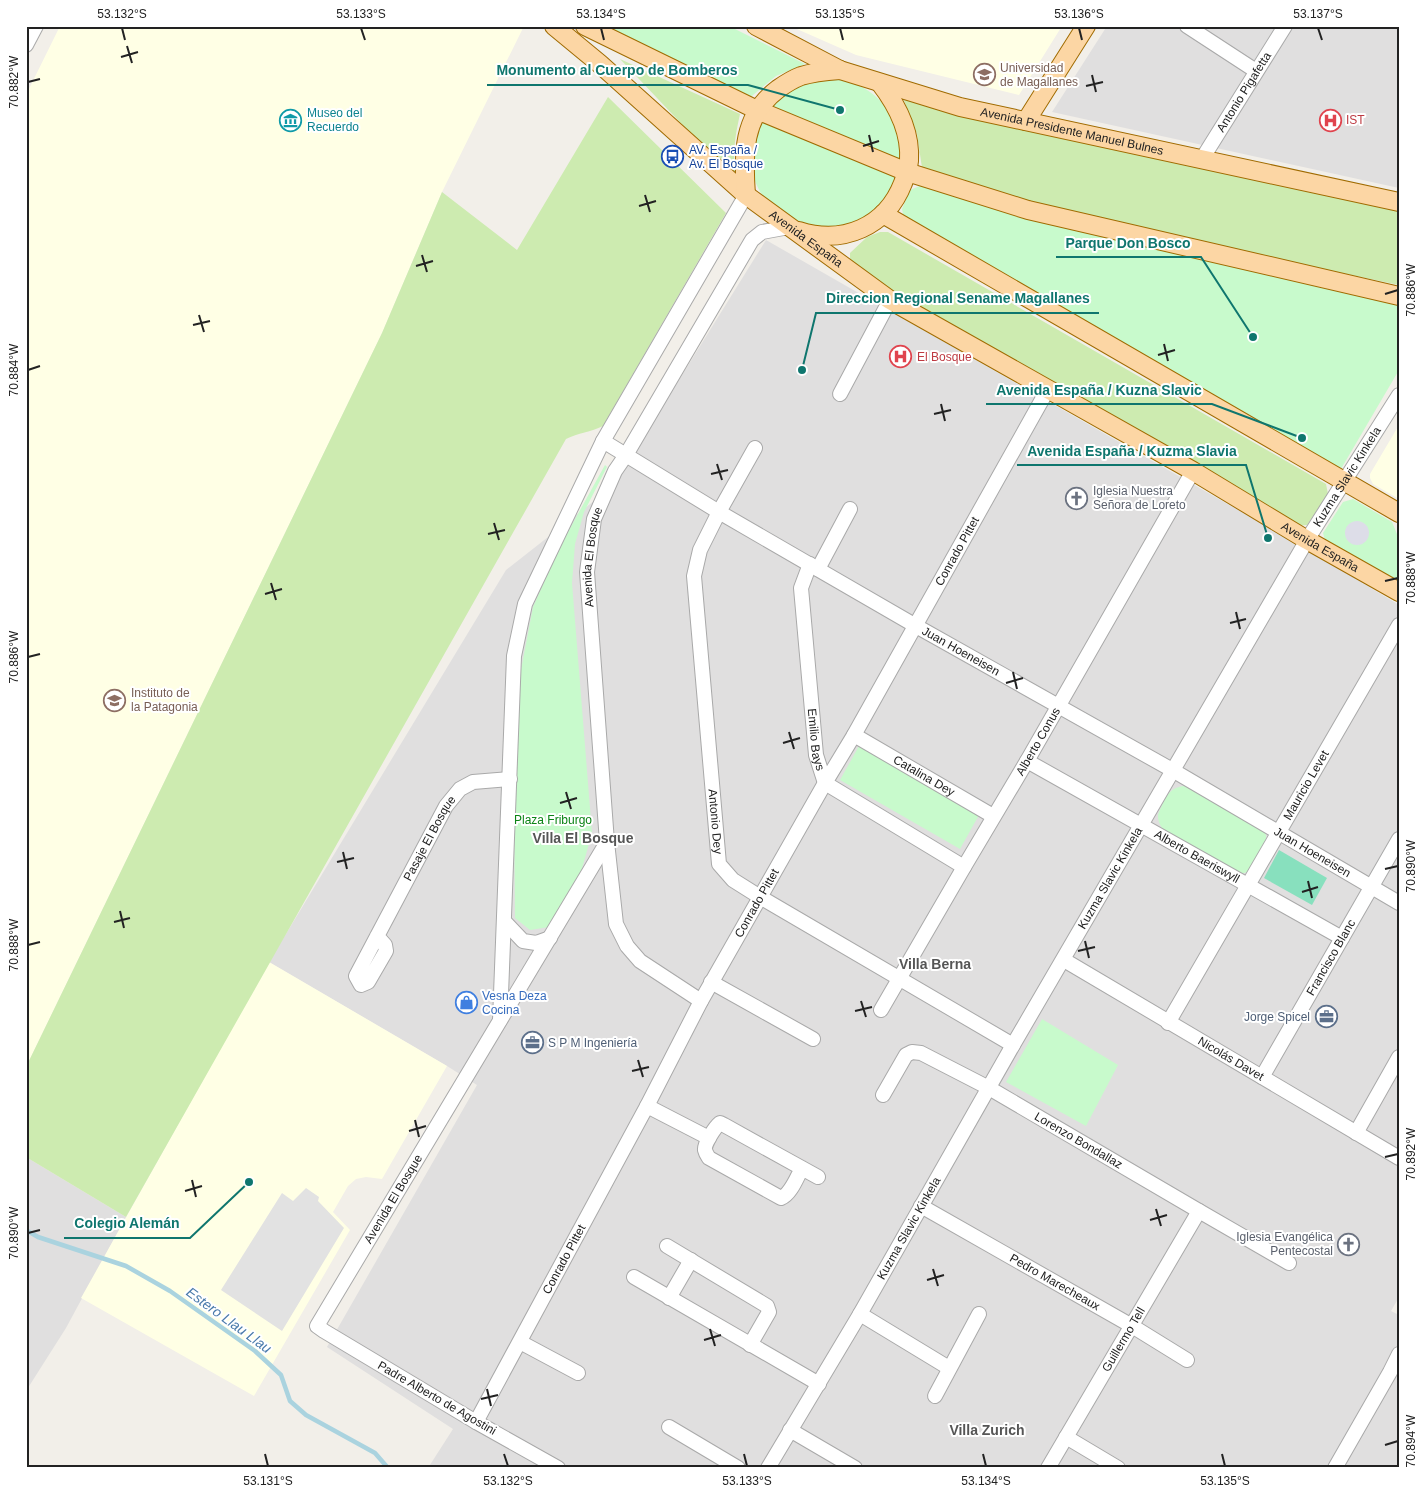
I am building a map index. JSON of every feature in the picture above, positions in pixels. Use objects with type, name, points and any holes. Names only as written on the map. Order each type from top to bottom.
[{"type":"main road","name":"Avenida España","points":[[554,26],[600,64],[746,196],[890,300],[1193,471],[1307,540],[1399,592]]},
{"type":"main road","points":[[585,26],[757,110],[907,172],[1028,210],[1399,296]]},
{"type":"main road","name":"Avenida Presidente Manuel Bulnes","points":[[756,26],[840,70],[960,107],[1399,202]]},
{"type":"main road","points":[[1026,121],[1086,26]]},
{"type":"main road","points":[[746,196],[744,166],[746,146],[748,132],[757,110],[772,94],[785,84],[799,77],[840,70]]},
{"type":"main road","points":[[789,227],[815,235],[830,236],[859,230],[883,214],[898,195],[907,172],[909,154],[903,121],[890,96],[880,83]]},
{"type":"main road","points":[[883,214],[1399,513]]},
{"type":"street","points":[[26,45],[36,26]]},
{"type":"street","points":[[1187,26],[1256,71]]},
{"type":"street","name":"Antonio Pigafetta","points":[[1202,159],[1285,26]]},
{"type":"street","name":"Avenida El Bosque","points":[[500,1020],[514,656],[524,604],[603,441],[746,196]]},
{"type":"street","name":"Avenida El Bosque","points":[[317,1326],[607,842],[587,572],[594,519],[615,471],[752,240],[762,232],[789,227]]},
{"type":"street","points":[[840,394],[890,300]]},
{"type":"street","name":"Conrado Pittet","points":[[476,1422],[647,1106],[711,982],[916,626],[1048,389]]},
{"type":"street","name":"Kuzma Slavic Kinkela","points":[[768,1468],[860,1314],[1013,1045],[1307,540],[1399,395]]},
{"type":"street","name":"Juan Hoeneisen","points":[[603,441],[719,512],[916,626],[1174,771],[1399,903]]},
{"type":"street","name":"Antonio Dey","points":[[756,448],[719,512],[700,550],[694,576],[719,864],[733,880],[760,897],[1013,1045]]},
{"type":"street","name":"Alberto Conus","points":[[881,1010],[1027,761],[1193,471]]},
{"type":"street","name":"Emilio Bays","points":[[850,509],[801,588],[816,755],[825,783],[964,867]]},
{"type":"street","name":"Mauricio Levet","points":[[1168,1022],[1399,625]]},
{"type":"street","name":"Catalina Dey","points":[[854,735],[994,816]]},
{"type":"street","name":"Alberto Baeriswyll","points":[[1027,761],[1342,938]]},
{"type":"street","name":"Pasaje El Bosque","points":[[377,936],[446,806],[460,789],[473,782],[510,779]]},
{"type":"street","name":"Francisco Blanc","points":[[1262,1077],[1399,839]]},
{"type":"street","points":[[607,842],[616,924],[627,946],[640,961],[701,1001]]},
{"type":"street","points":[[504,921],[522,942],[536,943],[550,938]]},
{"type":"street","name":"Nicolás Davet","points":[[1064,960],[1399,1158]]},
{"type":"street","points":[[711,982],[813,1039]]},
{"type":"street","name":"Lorenzo Bondallaz","points":[[883,1095],[906,1055],[912,1052],[921,1053],[989,1088],[1289,1263]]},
{"type":"street","points":[[1356,1133],[1399,1057]]},
{"type":"street","points":[[647,1106],[710,1138]]},
{"type":"street","points":[[802,1168],[788,1193],[783,1197],[778,1197],[709,1158],[704,1147],[716,1126],[720,1123],[724,1125],[802,1168],[818,1177]]},
{"type":"street","name":"Pedro Marecheaux","points":[[922,1206],[1132,1326],[1186,1360]]},
{"type":"street","name":"Guillermo Tell","points":[[1048,1468],[1199,1211]]},
{"type":"street","points":[[667,1246],[767,1306],[768,1312],[750,1345]]},
{"type":"street","points":[[669,1298],[690,1260]]},
{"type":"street","points":[[634,1277],[819,1384]]},
{"type":"street","points":[[860,1314],[949,1368]]},
{"type":"street","points":[[935,1396],[979,1314]]},
{"type":"street","name":"Padre Alberto de Agostini","points":[[317,1326],[324,1332],[476,1422],[558,1468]]},
{"type":"street","points":[[520,1342],[578,1373]]},
{"type":"street","points":[[1339,1467],[1394,1375],[1399,1354]]},
{"type":"street","points":[[669,1427],[738,1468]]},
{"type":"street","points":[[790,1430],[855,1468]]},
{"type":"street","points":[[1066,1437],[1118,1468]]},
{"type":"shaded area","name":"Instituto de la Patagonia","points":[[60,26],[524,26],[442,192],[382,333],[26,1067],[26,95]]},
{"type":"shaded area","name":"Universidad de Magallanes","points":[[790,26],[1062,26],[1019,95],[856,55]]},
{"type":"shaded area","points":[[1107,26],[1399,26],[1399,188],[1052,112]]},
{"type":"shaded area","points":[[766,240],[1308,550],[1399,605],[1399,1297],[1391,1311],[1399,1315],[1399,1468],[428,1468],[453,1429],[327,1347],[477,1085],[269,962],[506,570],[613,486]]},
{"type":"shaded area","points":[[1399,425],[1399,499],[1373,484],[1370,474]]},
{"type":"shaded area","points":[[1357,521],[1365,525],[1369,533],[1365,541],[1357,545],[1349,541],[1345,533],[1349,525]]},
{"type":"shaded area","points":[[269,962],[447,1066],[382,1179],[366,1177],[356,1179],[348,1186],[333,1212],[350,1230],[254,1396],[81,1298]]},
{"type":"shaded area","points":[[26,1157],[126,1217],[66,1328],[26,1391]]},
{"type":"shaded area","points":[[306,1188],[319,1197],[318,1201],[344,1228],[282,1331],[221,1290],[282,1193],[293,1201]]},
{"type":"green space","points":[[599,26],[729,26],[805,64],[776,76],[747,100]]},
{"type":"green space","points":[[620,59],[740,114],[734,161],[736,177],[731,176]]},
{"type":"green space","points":[[826,78],[841,79],[855,84],[880,100],[896,125],[901,139],[901,169],[896,183],[880,208],[855,224],[841,229],[826,230],[811,229],[797,224],[772,208],[756,183],[751,169],[750,154],[751,139],[756,125],[772,100],[797,84],[811,79]]},
{"type":"green space","points":[[608,97],[726,213],[603,426],[566,439],[126,1217],[26,1157],[26,1067],[382,333],[442,192],[517,250]]},
{"type":"green space","points":[[903,98],[1399,195],[1399,285],[1022,206],[922,168],[917,134]]},
{"type":"green space","points":[[922,185],[1027,216],[1399,305],[1399,370],[1341,469],[905,223],[902,209],[910,190]]},
{"type":"green space","points":[[880,232],[888,232],[1326,484],[1328,494],[1307,525],[1296,526],[856,273],[850,264],[850,253],[867,237]]},
{"type":"green space","name":"Plaza Friburgo","points":[[605,465],[607,467],[584,512],[575,544],[572,583],[592,833],[581,872],[549,927],[530,930],[515,918],[514,790],[521,670],[533,607],[558,550]]},
{"type":"green space","points":[[1353,499],[1392,522],[1399,539],[1399,586],[1326,544],[1323,533],[1343,502]]},
{"type":"green space","points":[[859,746],[979,815],[960,849],[840,780]]},
{"type":"green space","points":[[1183,786],[1189,787],[1264,831],[1266,839],[1248,872],[1240,874],[1168,834],[1163,829],[1158,816],[1164,801],[1172,790]]},
{"type":"green space","points":[[1279,850],[1327,878],[1312,905],[1264,878]]},
{"type":"green space","points":[[1042,1019],[1118,1065],[1086,1126],[1006,1082]]},
{"type":"waterway","name":"Estero Llau Llau","points":[[26,1230],[38,1237],[126,1266],[170,1291],[255,1351],[281,1375],[290,1401],[306,1415],[375,1453],[388,1468]]},
{"type":"place","name":"Universidad de Magallanes","points":[[984,75]]},
{"type":"place","name":"Monumento al Cuerpo de Bomberos","points":[[840,110]]},
{"type":"place","name":"Museo del Recuerdo","points":[[291,120]]},
{"type":"place","name":"IST","points":[[1330,120]]},
{"type":"place","name":"AV. España / Av. El Bosque","points":[[673,157]]},
{"type":"place","name":"Parque Don Bosco","points":[[1253,337]]},
{"type":"place","name":"El Bosque","points":[[901,357]]},
{"type":"place","name":"Direccion Regional Sename Magallanes","points":[[802,370]]},
{"type":"place","name":"Avenida España / Kuzna Slavic","points":[[1302,438]]},
{"type":"place","name":"Iglesia Nuestra Señora de Loreto","points":[[1077,498]]},
{"type":"place","name":"Avenida España / Kuzma Slavia","points":[[1268,538]]},
{"type":"place","name":"Instituto de la Patagonia","points":[[115,700]]},
{"type":"place","name":"Vesna Deza Cocina","points":[[466,1003]]},
{"type":"place","name":"Jorge Spicel","points":[[1326,1017]]},
{"type":"place","name":"S P M Ingeniería","points":[[532,1043]]},
{"type":"place","name":"Colegio Alemán","points":[[249,1182]]},
{"type":"place","name":"Iglesia Evangélica Pentecostal","points":[[1349,1244]]},
{"type":"district","name":"Villa El Bosque","points":[[583,838]]},
{"type":"district","name":"Villa Berna","points":[[935,964]]},
{"type":"district","name":"Villa Zurich","points":[[987,1430]]}]
